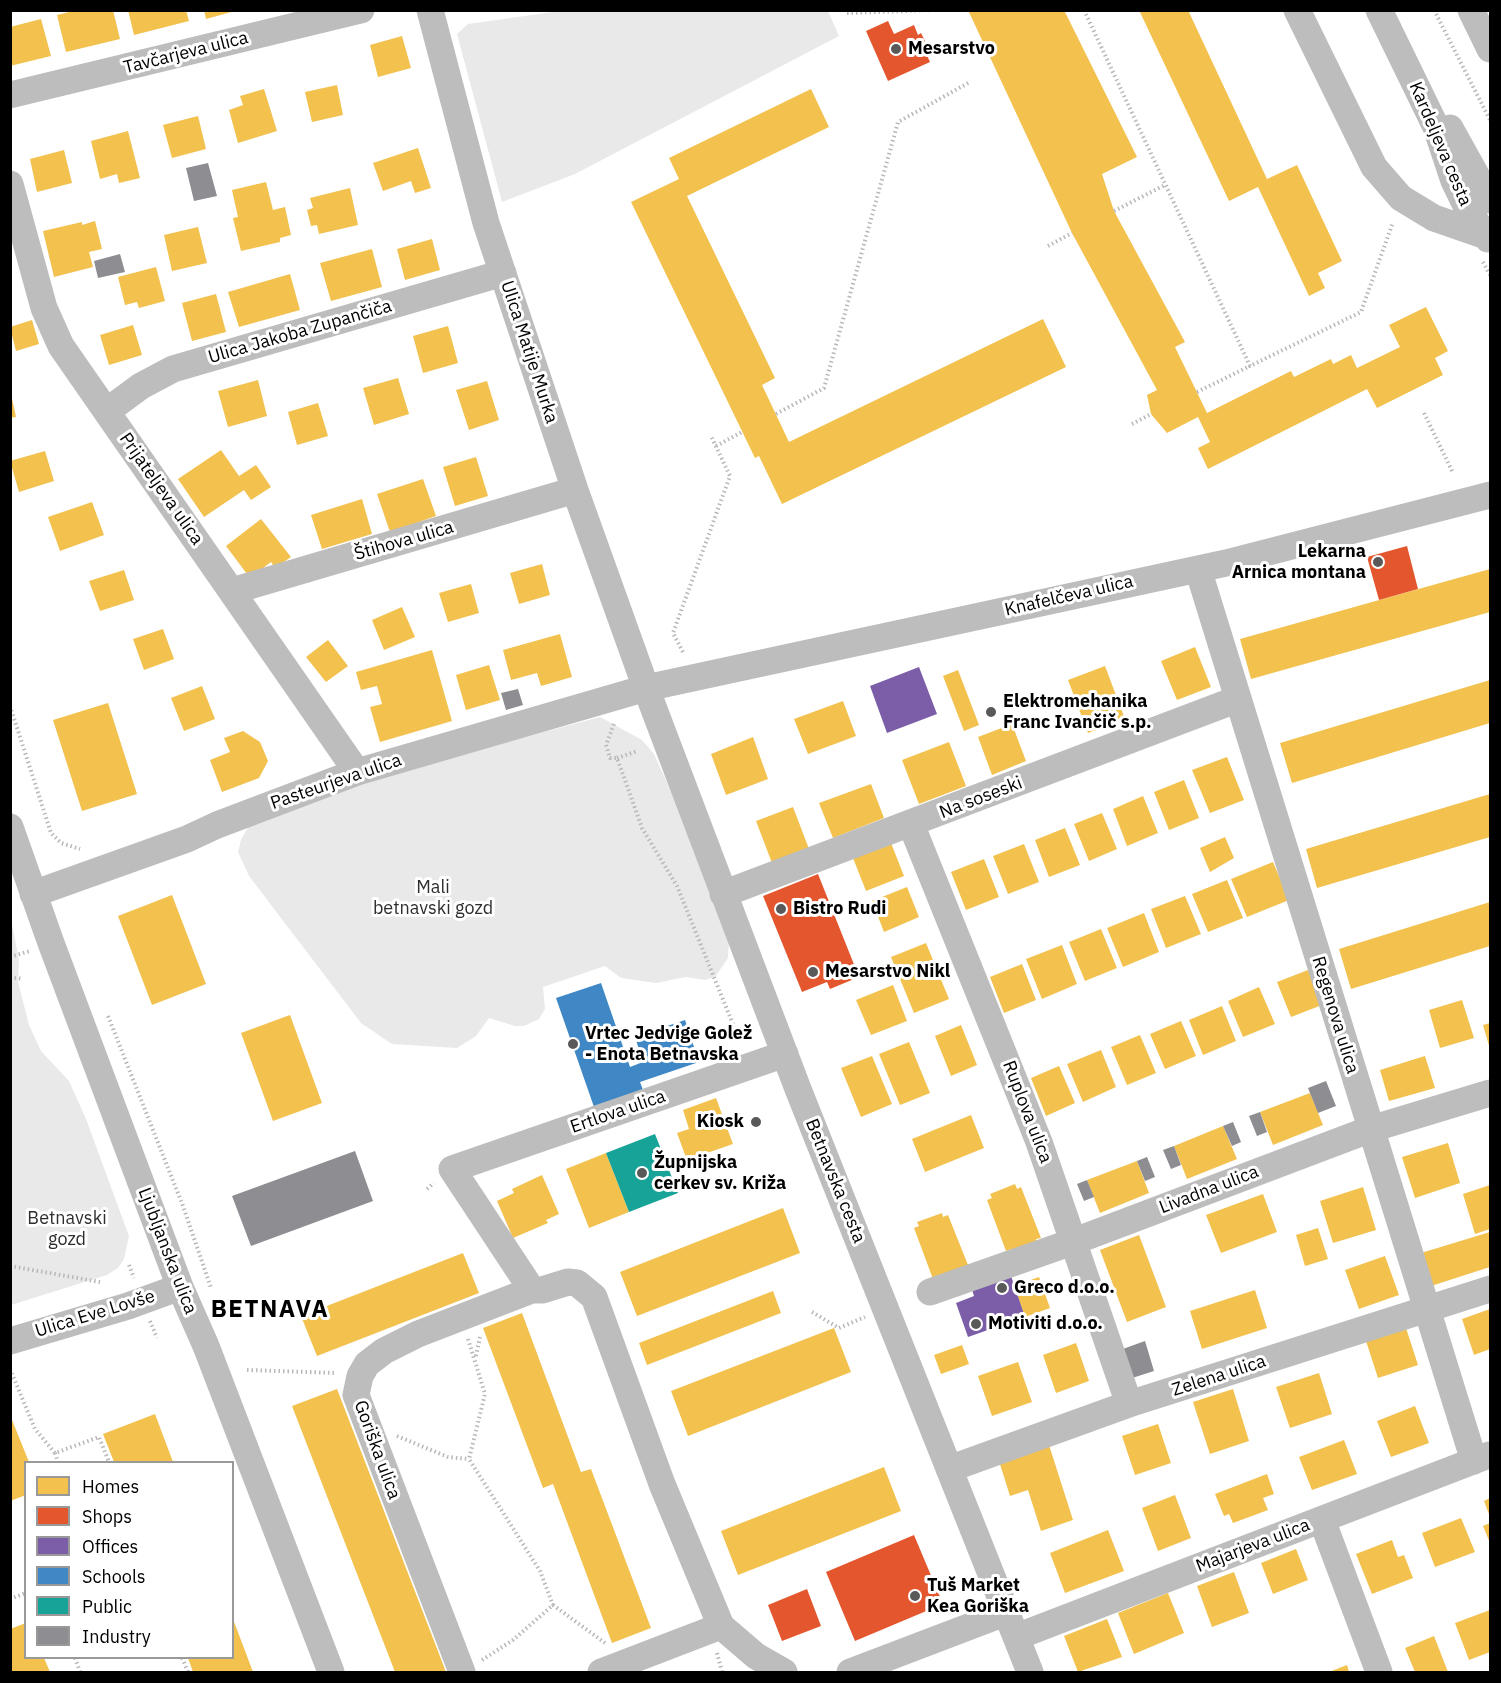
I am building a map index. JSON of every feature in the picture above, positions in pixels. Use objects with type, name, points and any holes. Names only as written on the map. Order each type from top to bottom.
[{"type":"street","name":"Tavčarjeva ulica","points":[[10,95],[361,10]]},
{"type":"street","name":"Ulica Matije Murka","points":[[430,10],[486,223],[575,490],[646,688]]},
{"type":"street","points":[[1297,10],[1374,167],[1401,198],[1434,219],[1488,239]]},
{"type":"street","name":"Kardeljeva cesta","points":[[1379,10],[1436,127],[1454,181],[1467,210],[1488,239]]},
{"type":"street","name":"Kardeljeva cesta","points":[[1394,10],[1461,149],[1491,200]]},
{"type":"street","points":[[1472,10],[1491,49]]},
{"type":"street","name":"Prijateljeva ulica","points":[[10,184],[28,257],[51,328],[357,772]]},
{"type":"street","name":"Ulica Jakoba Zupančiča","points":[[107,411],[141,386],[173,369],[503,273]]},
{"type":"street","name":"Štihova ulica","points":[[232,591],[575,490]]},
{"type":"street","name":"Knafelčeva ulica","points":[[646,688],[1198,569],[1491,495]]},
{"type":"street","name":"Regenova ulica","points":[[1198,569],[1427,1309],[1483,1458]]},
{"type":"street","name":"Pasteurjeva ulica","points":[[33,894],[187,839],[357,772],[646,688]]},
{"type":"street","name":"Betnavska cesta","points":[[646,688],[785,1054],[1030,1672]]},
{"type":"street","name":"Na soseski","points":[[723,894],[1238,699]]},
{"type":"street","name":"Ruplova ulica","points":[[911,824],[1035,1131],[1130,1404]]},
{"type":"street","name":"Ljubljanska ulica","points":[[10,827],[180,1287],[206,1346],[331,1672]]},
{"type":"street","name":"Ertlova ulica","points":[[532,1290],[452,1169],[785,1054]]},
{"type":"street","name":"Livadna ulica","points":[[930,1292],[1075,1241],[1371,1129],[1491,1093]]},
{"type":"street","name":"Goriška ulica","points":[[462,1672],[356,1395],[360,1376],[368,1364],[384,1351],[460,1318],[532,1290],[578,1283],[587,1288],[594,1297],[662,1484],[721,1626],[756,1656],[784,1672]]},
{"type":"street","name":"Ulica Eve Lovše","points":[[10,1341],[128,1306],[180,1287]]},
{"type":"street","name":"Zelena ulica","points":[[949,1469],[1130,1404],[1491,1289]]},
{"type":"street","name":"Majarjeva ulica","points":[[1016,1637],[1483,1458]]},
{"type":"street","points":[[1322,1520],[1379,1672]]},
{"type":"street","points":[[850,1672],[1005,1613]]},
{"type":"street","points":[[601,1672],[721,1626]]},
{"type":"path","points":[[1084,10],[1250,366]]},
{"type":"path","points":[[1434,10],[1491,120]]},
{"type":"path","points":[[848,14],[934,11]]},
{"type":"path","points":[[776,414],[824,388],[898,122],[970,82]]},
{"type":"path","points":[[1114,211],[1165,185]]},
{"type":"path","points":[[1197,392],[1361,312],[1401,198]]},
{"type":"path","points":[[1048,246],[1072,233]]},
{"type":"path","points":[[1424,413],[1453,473]]},
{"type":"path","points":[[1132,424],[1151,414]]},
{"type":"path","points":[[716,446],[742,432]]},
{"type":"path","points":[[683,652],[673,633],[730,476],[711,436]]},
{"type":"path","points":[[10,706],[51,833],[61,843],[73,849],[82,849]]},
{"type":"path","points":[[614,724],[606,745],[610,759],[637,751]]},
{"type":"path","points":[[617,758],[642,828],[677,886],[745,1054]]},
{"type":"path","points":[[10,957],[26,953]]},
{"type":"path","points":[[10,977],[23,979]]},
{"type":"path","points":[[106,1013],[183,1206],[211,1288]]},
{"type":"path","points":[[11,1266],[100,1282]]},
{"type":"path","points":[[460,1318],[476,1356],[484,1394],[469,1459],[540,1571],[553,1605],[630,1661]]},
{"type":"path","points":[[10,1369],[35,1429],[55,1454],[58,1461]]},
{"type":"path","points":[[247,1370],[318,1371],[360,1376]]},
{"type":"path","points":[[374,1447],[398,1435],[448,1457],[469,1459]]},
{"type":"path","points":[[55,1454],[99,1437],[109,1461]]},
{"type":"path","points":[[462,1672],[513,1640],[553,1605]]},
{"type":"green space","points":[[560,11],[828,11],[839,36],[575,174],[502,202],[457,34],[468,24]]},
{"type":"green space","name":"Mali betnavski gozd","points":[[600,717],[642,740],[654,754],[676,802],[729,941],[728,958],[715,977],[705,980],[686,977],[656,983],[621,978],[605,966],[543,987],[545,1009],[539,1019],[524,1026],[515,1026],[489,1018],[476,1036],[457,1048],[392,1044],[361,1023],[249,876],[238,852],[248,827],[361,781]]},
{"type":"green space","name":"Betnavski gozd","points":[[11,919],[19,960],[18,982],[29,1025],[41,1051],[69,1081],[86,1119],[129,1236],[124,1259],[118,1268],[107,1275],[11,1305]]},
{"type":"building: Homes","points":[[77,10],[113,10],[120,39],[66,52],[57,15]]},
{"type":"building: Homes","points":[[128,10],[186,10],[189,21],[134,35]]},
{"type":"building: Homes","points":[[204,10],[235,10],[235,11],[206,19]]},
{"type":"building: Homes","points":[[968,10],[1064,10],[1137,157],[1102,174],[1114,211],[1185,342],[1175,347],[1207,413],[1291,371],[1294,377],[1331,359],[1333,364],[1351,355],[1357,368],[1400,347],[1389,325],[1426,307],[1448,351],[1435,358],[1443,375],[1377,408],[1367,389],[1208,469],[1198,448],[1210,442],[1198,417],[1167,433],[1151,414],[1147,395],[1157,390],[1072,233]]},
{"type":"building: Homes","points":[[1139,10],[1188,10],[1267,179],[1297,165],[1342,261],[1318,273],[1325,288],[1309,296],[1258,187],[1229,201]]},
{"type":"building: Homes","points":[[41,19],[51,56],[10,66],[10,27]]},
{"type":"building: Homes","points":[[402,36],[411,68],[378,77],[370,45]]},
{"type":"building: Homes","points":[[337,85],[343,115],[312,122],[305,92]]},
{"type":"building: Homes","points":[[264,89],[277,131],[238,143],[229,110],[243,105],[240,96]]},
{"type":"building: Homes","points":[[811,89],[829,127],[687,196],[775,378],[762,385],[789,442],[1043,319],[1066,367],[782,504],[759,456],[755,458],[631,202],[679,179],[669,158]]},
{"type":"building: Homes","points":[[198,116],[206,149],[172,158],[163,125]]},
{"type":"building: Homes","points":[[128,131],[140,178],[119,183],[117,174],[100,179],[91,141]]},
{"type":"building: Homes","points":[[418,148],[431,188],[415,193],[411,181],[383,191],[373,163]]},
{"type":"building: Homes","points":[[64,150],[72,183],[37,192],[30,159]]},
{"type":"building: Homes","points":[[266,182],[273,210],[285,207],[291,235],[280,238],[280,242],[241,251],[233,218],[238,217],[232,190]]},
{"type":"building: Homes","points":[[350,188],[358,225],[319,234],[317,225],[311,226],[307,210],[313,208],[310,198]]},
{"type":"building: Homes","points":[[95,221],[102,249],[89,252],[93,267],[54,277],[43,231]]},
{"type":"building: Homes","points":[[198,227],[207,263],[172,271],[164,235]]},
{"type":"building: Homes","points":[[432,239],[440,270],[405,280],[397,249]]},
{"type":"building: Homes","points":[[372,249],[382,287],[331,301],[320,263]]},
{"type":"building: Homes","points":[[156,267],[165,301],[139,308],[137,302],[125,305],[118,277]]},
{"type":"building: Homes","points":[[290,274],[300,310],[239,327],[228,292]]},
{"type":"building: Homes","points":[[216,294],[226,332],[192,341],[182,303]]},
{"type":"building: Homes","points":[[32,320],[39,344],[16,351],[10,327]]},
{"type":"building: Homes","points":[[133,325],[142,355],[109,365],[100,335]]},
{"type":"building: Homes","points":[[448,326],[458,363],[423,373],[413,336]]},
{"type":"building: Homes","points":[[398,378],[409,414],[374,425],[363,388]]},
{"type":"building: Homes","points":[[258,380],[267,416],[228,427],[218,391]]},
{"type":"building: Homes","points":[[487,381],[499,420],[469,430],[456,390]]},
{"type":"building: Homes","points":[[10,389],[16,417],[10,418]]},
{"type":"building: Homes","points":[[318,403],[328,436],[297,445],[288,412]]},
{"type":"building: Homes","points":[[221,450],[239,476],[256,465],[271,487],[251,500],[244,490],[204,517],[178,479]]},
{"type":"building: Homes","points":[[45,451],[54,481],[19,492],[10,461]]},
{"type":"building: Homes","points":[[476,457],[488,496],[455,506],[443,467]]},
{"type":"building: Homes","points":[[423,479],[436,516],[390,532],[377,494]]},
{"type":"building: Homes","points":[[362,499],[372,534],[322,549],[311,515]]},
{"type":"building: Homes","points":[[92,502],[104,535],[60,551],[48,517]]},
{"type":"building: Homes","points":[[261,519],[291,557],[275,568],[271,562],[250,578],[226,546]]},
{"type":"building: Homes","points":[[542,564],[550,595],[519,604],[510,573]]},
{"type":"building: Homes","points":[[1490,569],[1490,612],[1251,679],[1240,639]]},
{"type":"building: Homes","points":[[124,570],[134,600],[100,611],[89,581]]},
{"type":"building: Homes","points":[[471,584],[479,613],[448,622],[439,593]]},
{"type":"building: Homes","points":[[402,607],[415,637],[384,650],[372,620]]},
{"type":"building: Homes","points":[[163,629],[174,659],[144,670],[133,639]]},
{"type":"building: Homes","points":[[560,634],[572,677],[541,686],[537,673],[511,680],[503,650]]},
{"type":"building: Homes","points":[[328,640],[348,666],[326,682],[306,657]]},
{"type":"building: Homes","points":[[1195,647],[1211,687],[1177,700],[1161,661]]},
{"type":"building: Homes","points":[[432,650],[452,721],[380,742],[370,707],[382,704],[377,686],[361,690],[356,672]]},
{"type":"building: Homes","points":[[489,665],[500,700],[466,710],[456,675]]},
{"type":"building: Homes","points":[[1105,666],[1125,719],[1088,733],[1068,680]]},
{"type":"building: Homes","points":[[958,670],[979,725],[964,731],[943,676]]},
{"type":"building: Homes","points":[[1490,680],[1490,723],[1292,783],[1280,743]]},
{"type":"building: Homes","points":[[202,686],[215,719],[184,731],[171,698]]},
{"type":"building: Homes","points":[[843,701],[856,736],[808,754],[794,719]]},
{"type":"building: Homes","points":[[108,703],[137,794],[82,811],[53,720]]},
{"type":"building: Homes","points":[[1012,724],[1026,761],[992,775],[978,737]]},
{"type":"building: Homes","points":[[243,731],[260,742],[268,761],[259,778],[222,792],[210,760],[230,752],[224,738]]},
{"type":"building: Homes","points":[[753,737],[768,779],[726,795],[711,754]]},
{"type":"building: Homes","points":[[949,742],[966,786],[919,804],[902,760]]},
{"type":"building: Homes","points":[[1227,757],[1244,800],[1210,813],[1192,770]]},
{"type":"building: Homes","points":[[1184,780],[1199,818],[1169,830],[1154,792]]},
{"type":"building: Homes","points":[[871,784],[884,818],[833,838],[819,803]]},
{"type":"building: Homes","points":[[1490,794],[1490,837],[1317,888],[1306,849]]},
{"type":"building: Homes","points":[[1143,796],[1158,833],[1127,846],[1113,809]]},
{"type":"building: Homes","points":[[793,807],[809,849],[772,863],[756,821]]},
{"type":"building: Homes","points":[[1102,813],[1117,849],[1089,861],[1074,824]]},
{"type":"building: Homes","points":[[1065,828],[1080,865],[1049,877],[1035,840]]},
{"type":"building: Homes","points":[[1225,837],[1234,858],[1210,872],[1200,848]]},
{"type":"building: Homes","points":[[891,843],[904,876],[866,891],[853,858]]},
{"type":"building: Homes","points":[[1024,844],[1039,882],[1008,894],[993,856]]},
{"type":"building: Homes","points":[[984,859],[999,897],[966,910],[951,872]]},
{"type":"building: Homes","points":[[1273,862],[1289,900],[1247,917],[1231,879]]},
{"type":"building: Homes","points":[[1227,880],[1243,918],[1208,932],[1192,894]]},
{"type":"building: Homes","points":[[907,887],[919,917],[884,932],[872,901]]},
{"type":"building: Homes","points":[[172,895],[206,984],[152,1005],[118,916]]},
{"type":"building: Homes","points":[[1185,896],[1201,934],[1166,948],[1151,909]]},
{"type":"building: Homes","points":[[1490,902],[1490,946],[1351,989],[1339,949]]},
{"type":"building: Homes","points":[[1144,913],[1159,952],[1123,967],[1107,928]]},
{"type":"building: Homes","points":[[1101,929],[1117,968],[1085,981],[1069,942]]},
{"type":"building: Homes","points":[[926,943],[949,999],[914,1013],[891,957]]},
{"type":"building: Homes","points":[[1062,945],[1077,984],[1042,999],[1026,959]]},
{"type":"building: Homes","points":[[1022,964],[1036,1000],[1004,1013],[990,977]]},
{"type":"building: Homes","points":[[1308,970],[1322,1005],[1291,1017],[1277,982]]},
{"type":"building: Homes","points":[[893,985],[907,1021],[871,1035],[856,1000]]},
{"type":"building: Homes","points":[[1259,987],[1275,1024],[1243,1037],[1228,1001]]},
{"type":"building: Homes","points":[[1462,1000],[1474,1038],[1440,1048],[1429,1010]]},
{"type":"building: Homes","points":[[1222,1006],[1236,1041],[1203,1055],[1189,1020]]},
{"type":"building: Homes","points":[[290,1015],[322,1103],[273,1121],[241,1033]]},
{"type":"building: Homes","points":[[1181,1021],[1196,1056],[1165,1069],[1150,1034]]},
{"type":"building: Homes","points":[[1490,1023],[1490,1049],[1483,1025]]},
{"type":"building: Homes","points":[[961,1025],[977,1065],[951,1076],[935,1036]]},
{"type":"building: Homes","points":[[1140,1035],[1156,1073],[1127,1085],[1111,1047]]},
{"type":"building: Homes","points":[[909,1042],[930,1093],[900,1105],[879,1054]]},
{"type":"building: Homes","points":[[1101,1050],[1116,1087],[1083,1102],[1067,1064]]},
{"type":"building: Homes","points":[[872,1056],[892,1104],[861,1117],[841,1068]]},
{"type":"building: Homes","points":[[1425,1056],[1435,1088],[1389,1101],[1380,1070]]},
{"type":"building: Homes","points":[[1059,1066],[1075,1103],[1046,1116],[1031,1078]]},
{"type":"building: Homes","points":[[1310,1093],[1323,1125],[1273,1145],[1260,1112]]},
{"type":"building: Homes","points":[[716,1098],[733,1144],[687,1160],[677,1133],[689,1129],[683,1110]]},
{"type":"building: Homes","points":[[971,1115],[984,1148],[925,1172],[912,1139]]},
{"type":"building: Homes","points":[[1223,1126],[1237,1159],[1187,1179],[1174,1146]]},
{"type":"building: Homes","points":[[1448,1143],[1460,1183],[1415,1198],[1402,1157]]},
{"type":"building: Homes","points":[[606,1153],[629,1212],[589,1228],[566,1169]]},
{"type":"building: Homes","points":[[1137,1161],[1149,1193],[1100,1213],[1087,1180]]},
{"type":"building: Homes","points":[[542,1175],[559,1214],[546,1220],[548,1223],[513,1238],[497,1201],[514,1193],[512,1189]]},
{"type":"building: Homes","points":[[1015,1184],[1017,1189],[1021,1187],[1041,1238],[1036,1239],[1038,1244],[1013,1253],[1011,1249],[1006,1251],[987,1200],[992,1198],[990,1194]]},
{"type":"building: Homes","points":[[1490,1185],[1490,1229],[1475,1234],[1463,1194]]},
{"type":"building: Homes","points":[[1363,1187],[1376,1230],[1333,1243],[1320,1201]]},
{"type":"building: Homes","points":[[1263,1194],[1277,1232],[1221,1253],[1206,1215]]},
{"type":"building: Homes","points":[[783,1208],[800,1253],[637,1316],[620,1272]]},
{"type":"building: Homes","points":[[942,1213],[943,1217],[948,1215],[968,1265],[933,1279],[914,1228],[919,1226],[917,1222]]},
{"type":"building: Homes","points":[[1318,1228],[1328,1259],[1305,1266],[1296,1235]]},
{"type":"building: Homes","points":[[1490,1232],[1490,1267],[1431,1286],[1421,1253]]},
{"type":"building: Homes","points":[[1139,1235],[1166,1307],[1127,1322],[1100,1250]]},
{"type":"building: Homes","points":[[463,1253],[479,1293],[317,1356],[301,1316]]},
{"type":"building: Homes","points":[[1385,1256],[1399,1295],[1359,1309],[1345,1270]]},
{"type":"building: Homes","points":[[1039,1277],[1050,1308],[1025,1317],[1014,1286]]},
{"type":"building: Homes","points":[[1255,1290],[1267,1328],[1202,1349],[1190,1311]]},
{"type":"building: Homes","points":[[773,1291],[781,1313],[647,1365],[639,1343]]},
{"type":"building: Homes","points":[[1490,1309],[1490,1349],[1474,1355],[1462,1319]]},
{"type":"building: Homes","points":[[522,1313],[581,1472],[591,1469],[651,1628],[612,1643],[553,1484],[543,1488],[483,1328]]},
{"type":"building: Homes","points":[[834,1328],[851,1372],[688,1436],[671,1391]]},
{"type":"building: Homes","points":[[1406,1328],[1418,1365],[1378,1378],[1366,1341]]},
{"type":"building: Homes","points":[[1076,1343],[1089,1381],[1056,1393],[1043,1355]]},
{"type":"building: Homes","points":[[962,1345],[969,1364],[941,1374],[934,1355]]},
{"type":"building: Homes","points":[[1018,1362],[1032,1402],[992,1416],[978,1376]]},
{"type":"building: Homes","points":[[1319,1373],[1332,1414],[1290,1428],[1276,1387]]},
{"type":"building: Homes","points":[[337,1389],[446,1672],[395,1672],[292,1406]]},
{"type":"building: Homes","points":[[1233,1389],[1249,1441],[1210,1454],[1193,1402]]},
{"type":"building: Homes","points":[[1415,1406],[1429,1443],[1391,1457],[1377,1421]]},
{"type":"building: Homes","points":[[155,1414],[173,1461],[114,1461],[103,1434]]},
{"type":"building: Homes","points":[[10,1415],[29,1461],[24,1461],[24,1496],[10,1501]]},
{"type":"building: Homes","points":[[1158,1424],[1171,1463],[1135,1475],[1122,1436]]},
{"type":"building: Homes","points":[[1344,1440],[1357,1474],[1312,1490],[1299,1457]]},
{"type":"building: Homes","points":[[1049,1445],[1073,1520],[1041,1531],[1028,1490],[1010,1496],[999,1461]]},
{"type":"building: Homes","points":[[884,1467],[901,1511],[738,1575],[721,1531]]},
{"type":"building: Homes","points":[[1267,1474],[1274,1494],[1263,1498],[1268,1510],[1233,1523],[1229,1514],[1224,1516],[1215,1494]]},
{"type":"building: Homes","points":[[1175,1495],[1191,1538],[1158,1551],[1142,1508]]},
{"type":"building: Homes","points":[[1490,1498],[1490,1517],[1484,1501]]},
{"type":"building: Homes","points":[[1461,1518],[1475,1552],[1435,1567],[1422,1533]]},
{"type":"building: Homes","points":[[1490,1523],[1490,1543],[1483,1526]]},
{"type":"building: Homes","points":[[1108,1530],[1124,1571],[1065,1593],[1050,1553]]},
{"type":"building: Homes","points":[[1392,1540],[1398,1557],[1404,1555],[1413,1578],[1372,1594],[1356,1554]]},
{"type":"building: Homes","points":[[1296,1549],[1308,1580],[1273,1594],[1261,1563]]},
{"type":"building: Homes","points":[[1234,1572],[1249,1613],[1212,1627],[1197,1586]]},
{"type":"building: Homes","points":[[1168,1593],[1184,1633],[1134,1654],[1118,1613]]},
{"type":"building: Homes","points":[[1490,1610],[1490,1652],[1469,1660],[1455,1623]]},
{"type":"building: Homes","points":[[1107,1619],[1122,1657],[1078,1672],[1064,1636]]},
{"type":"building: Homes","points":[[234,1622],[253,1672],[193,1672],[188,1659],[234,1659]]},
{"type":"building: Homes","points":[[24,1624],[24,1659],[44,1659],[50,1672],[10,1672],[10,1629]]},
{"type":"building: Homes","points":[[1434,1636],[1448,1672],[1415,1672],[1405,1648]]},
{"type":"building: Homes","points":[[1347,1665],[1349,1672],[1329,1672]]},
{"type":"building: Shops","points":[[888,21],[894,34],[914,25],[918,35],[921,33],[930,51],[926,53],[930,62],[888,81],[866,31]]},
{"type":"building: Shops","points":[[1407,546],[1418,589],[1379,600],[1367,557]]},
{"type":"building: Shops","points":[[818,874],[859,977],[830,989],[827,982],[802,992],[763,896]]},
{"type":"building: Shops","points":[[914,1535],[943,1604],[855,1641],[826,1572]]},
{"type":"building: Shops","points":[[807,1589],[821,1626],[782,1641],[768,1605]]},
{"type":"building: Offices","points":[[919,667],[937,714],[887,733],[870,686]]},
{"type":"building: Offices","points":[[1010,1273],[1025,1317],[968,1337],[956,1303],[974,1296],[971,1286]]},
{"type":"building: Schools","points":[[601,983],[630,1067],[643,1062],[635,1037],[685,1020],[699,1062],[640,1082],[643,1090],[594,1107],[556,998]]},
{"type":"building: Public","name":"Župnijska cerkev sv. Križa","points":[[655,1134],[678,1193],[629,1212],[606,1153]]},
{"type":"building: Industry","points":[[208,163],[217,196],[194,201],[186,168]]},
{"type":"building: Industry","points":[[120,254],[125,272],[98,278],[94,261]]},
{"type":"building: Industry","points":[[518,689],[523,705],[506,710],[501,693]]},
{"type":"building: Industry","points":[[1326,1081],[1336,1106],[1318,1113],[1308,1088]]},
{"type":"building: Industry","points":[[1260,1112],[1267,1132],[1257,1136],[1249,1116]]},
{"type":"building: Industry","points":[[1233,1122],[1241,1142],[1232,1146],[1223,1126]]},
{"type":"building: Industry","points":[[1174,1146],[1181,1165],[1171,1169],[1163,1150]]},
{"type":"building: Industry","points":[[355,1151],[373,1201],[251,1246],[232,1196]]},
{"type":"building: Industry","points":[[1147,1157],[1155,1177],[1145,1181],[1137,1161]]},
{"type":"building: Industry","points":[[1087,1180],[1094,1197],[1084,1201],[1077,1184]]},
{"type":"building: Industry","points":[[1145,1341],[1154,1371],[1129,1379],[1120,1350]]},
{"type":"place","name":"Mesarstvo","points":[[896,49]]},
{"type":"place","name":"Lekarna Arnica montana","points":[[1378,562]]},
{"type":"place","name":"Elektromehanika Franc Ivančič s.p.","points":[[991,712]]},
{"type":"place","name":"Bistro Rudi","points":[[781,909]]},
{"type":"place","name":"Mesarstvo Nikl","points":[[813,972]]},
{"type":"place","name":"Vrtec Jedvige Golež - Enota Betnavska","points":[[573,1044]]},
{"type":"place","name":"Kiosk","points":[[756,1122]]},
{"type":"place","name":"Župnijska cerkev sv. Križa","points":[[642,1173]]},
{"type":"place","name":"Greco d.o.o.","points":[[1002,1288]]},
{"type":"place","name":"Motiviti d.o.o.","points":[[976,1324]]},
{"type":"place","name":"Tuš Market Kea Goriška","points":[[915,1596]]},
{"type":"district","name":"BETNAVA","points":[[270,1310]]}]
